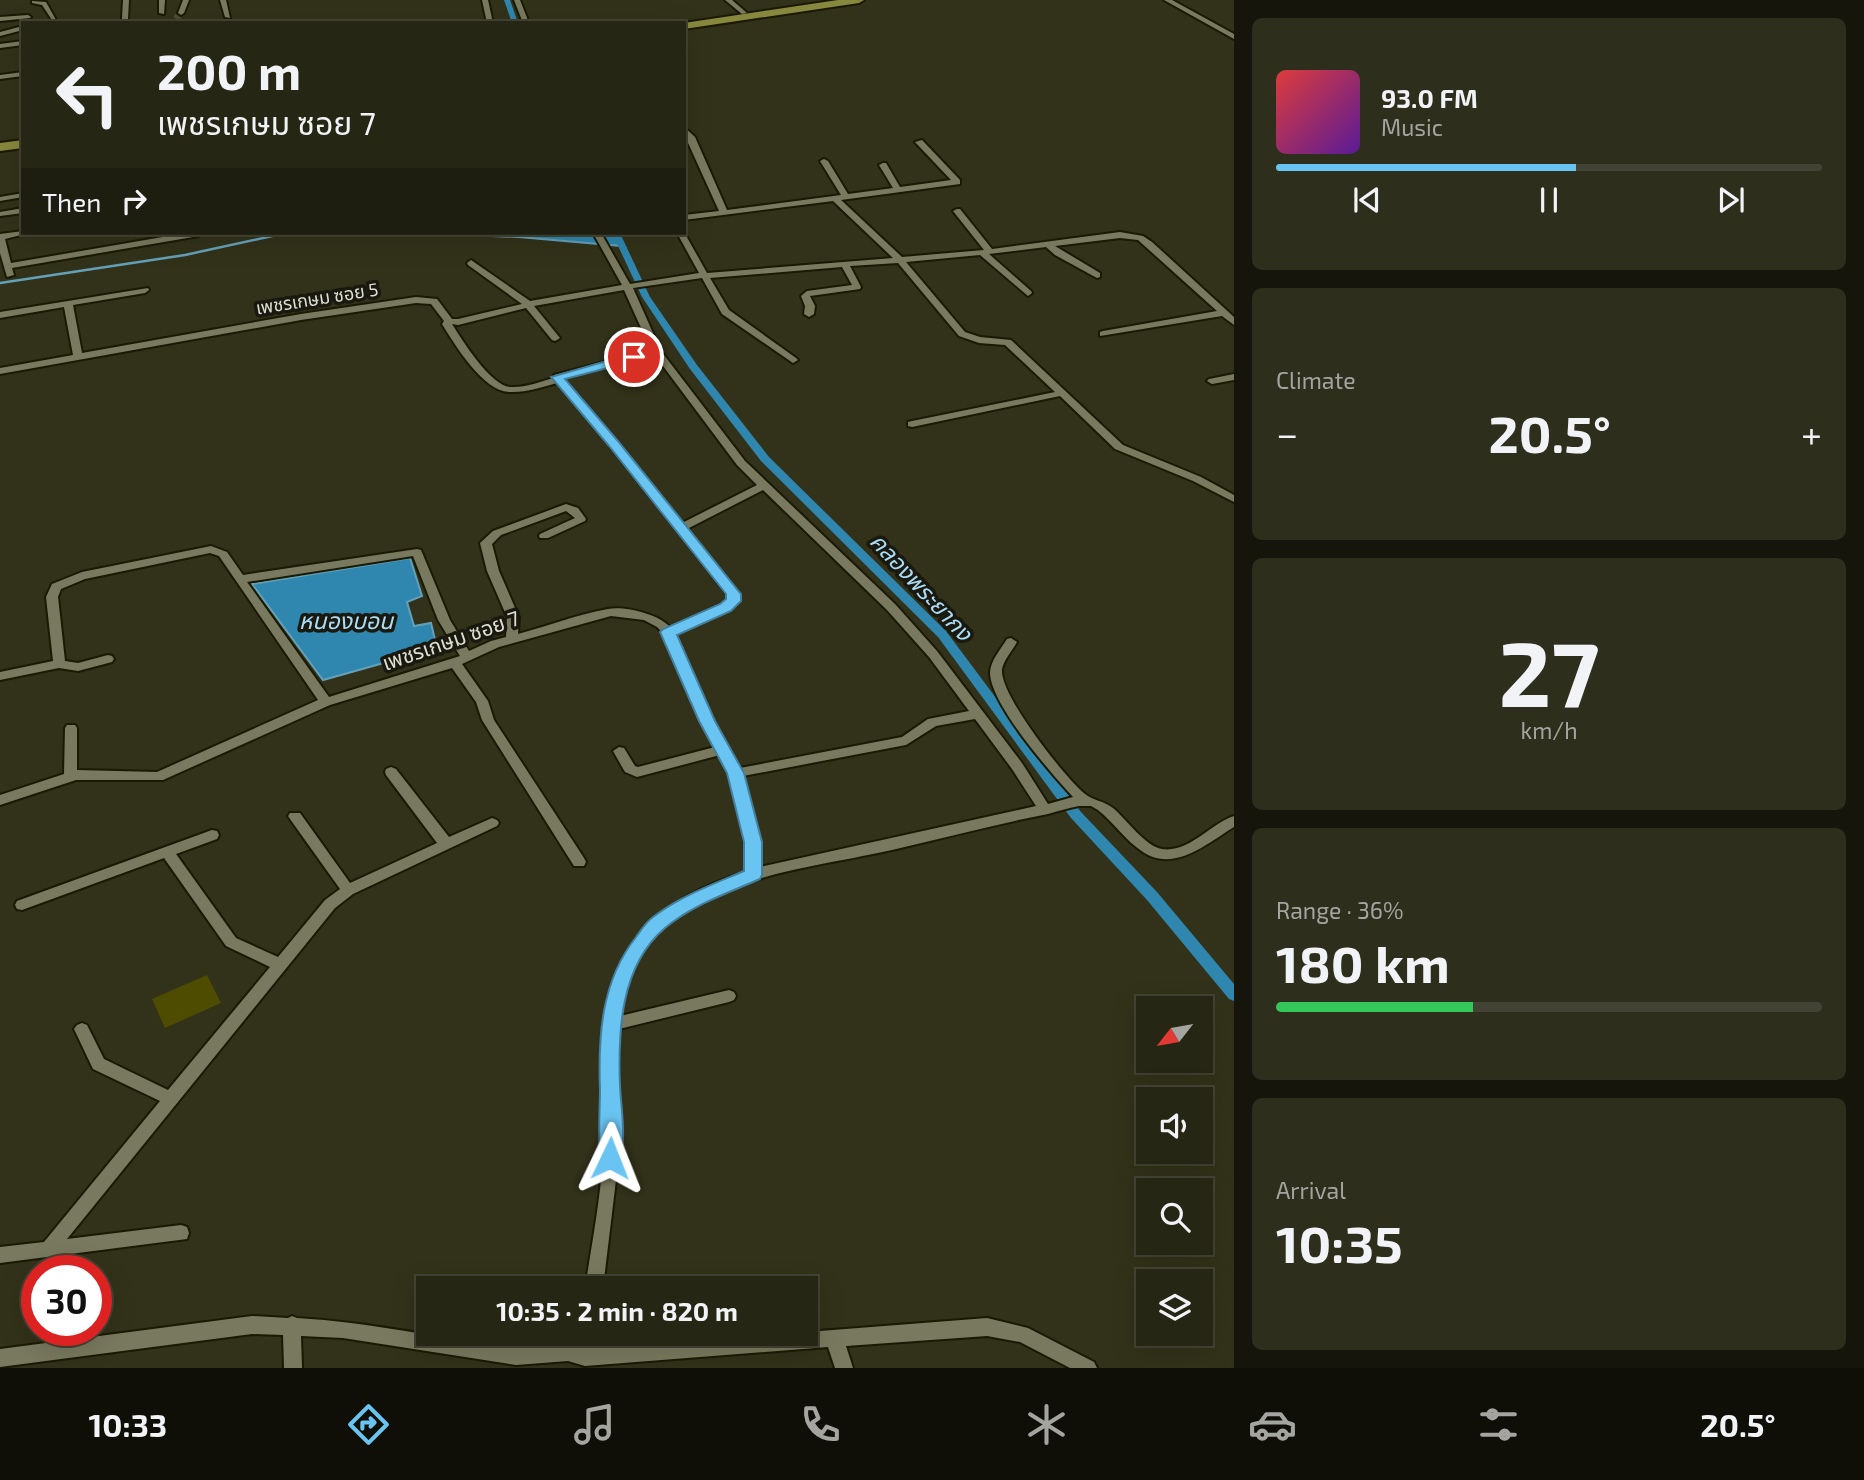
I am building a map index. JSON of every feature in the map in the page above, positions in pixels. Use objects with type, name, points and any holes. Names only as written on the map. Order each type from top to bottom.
[{"type":"main road","points":[[686,26],[828,0]]},
{"type":"main road","points":[[686,21],[744,12],[859,0]]},
{"type":"main road","points":[[0,147],[21,144]]},
{"type":"main road","points":[[0,153],[21,150]]},
{"type":"street","points":[[125,19],[126,0]]},
{"type":"street","points":[[162,0],[162,13]]},
{"type":"street","points":[[181,13],[186,0]]},
{"type":"street","points":[[223,0],[228,17]]},
{"type":"street","points":[[485,0],[490,21]]},
{"type":"street","points":[[525,0],[518,0],[525,21]]},
{"type":"street","points":[[728,0],[744,12]]},
{"type":"street","points":[[1167,0],[1234,37]]},
{"type":"street","points":[[0,19],[26,20],[34,1],[44,3],[54,19]]},
{"type":"street","points":[[0,34],[21,29]]},
{"type":"street","points":[[0,46],[21,43]]},
{"type":"street","points":[[0,67],[2,77],[21,74]]},
{"type":"street","points":[[688,137],[724,212]]},
{"type":"street","points":[[686,218],[957,183],[919,142]]},
{"type":"street","points":[[824,161],[840,197],[900,260],[962,334],[979,340],[1008,342],[1119,447],[1197,479],[1234,499]]},
{"type":"street","points":[[883,165],[898,190]]},
{"type":"street","points":[[0,199],[21,195]]},
{"type":"street","points":[[0,214],[21,210]]},
{"type":"street","points":[[957,211],[986,252],[1028,293]]},
{"type":"street","points":[[21,234],[0,237],[9,271],[156,236]]},
{"type":"street","points":[[598,235],[629,285],[656,351],[729,448],[763,486],[891,607],[933,654],[1048,808]]},
{"type":"street","points":[[682,235],[725,312],[793,360]]},
{"type":"street","points":[[559,380],[512,389],[499,386],[458,341],[447,324],[449,321],[466,321],[528,304],[655,281],[986,252],[1111,235],[1140,238],[1234,322]]},
{"type":"street","points":[[1048,244],[1058,253],[1097,275]]},
{"type":"street","points":[[471,264],[528,304],[555,338]]},
{"type":"street","points":[[809,314],[810,306],[805,296],[807,294],[857,287],[845,265]]},
{"type":"street","points":[[0,315],[145,290]]},
{"type":"street","name":"เพชรเกษม ซอย 5","points":[[0,371],[289,319],[416,300],[438,304],[449,321]]},
{"type":"street","points":[[68,304],[78,357]]},
{"type":"street","points":[[1103,334],[1224,313]]},
{"type":"street","points":[[656,351],[557,377],[733,594],[733,601],[725,607],[668,632],[689,684],[736,773],[753,842],[753,875]]},
{"type":"street","points":[[1212,381],[1234,377]]},
{"type":"street","points":[[912,424],[1062,393]]},
{"type":"street","points":[[681,528],[763,486]]},
{"type":"street","points":[[512,640],[513,617],[493,571],[486,543],[497,533],[566,507],[574,510],[582,519],[544,536]]},
{"type":"street","points":[[60,664],[52,597],[54,590],[61,583],[203,549],[223,554],[326,702]]},
{"type":"street","points":[[241,579],[417,552],[443,618],[456,642],[461,660],[495,732],[579,863]]},
{"type":"street","name":"เพชรเกษม ซอย 7","points":[[0,800],[70,776],[158,777],[326,702],[461,660],[480,650],[611,612],[647,617],[661,624],[668,632]]},
{"type":"street","points":[[1012,642],[999,663],[997,678],[1032,740],[1081,802]]},
{"type":"street","points":[[0,676],[60,664],[78,667],[108,659]]},
{"type":"street","points":[[736,773],[906,741],[932,722],[978,714]]},
{"type":"street","points":[[70,776],[71,728]]},
{"type":"street","points":[[619,751],[630,769],[637,772],[723,750]]},
{"type":"street","points":[[391,772],[446,844]]},
{"type":"street","points":[[596,1276],[604,1225],[612,1136],[608,1045],[611,1025],[620,978],[632,955],[657,923],[696,899],[753,875],[1081,802],[1098,804],[1150,850],[1162,855],[1180,853],[1234,821]]},
{"type":"street","points":[[295,816],[348,890]]},
{"type":"street","points":[[50,1247],[330,904],[348,890],[492,823]]},
{"type":"street","points":[[22,905],[212,835]]},
{"type":"street","points":[[167,852],[231,942],[280,965]]},
{"type":"street","points":[[611,1025],[729,996]]},
{"type":"street","points":[[82,1029],[98,1064],[171,1099]]},
{"type":"street","points":[[0,1255],[181,1233]]},
{"type":"street","points":[[0,1358],[253,1325],[343,1329],[516,1356],[568,1352],[585,1357],[987,1327],[1022,1334],[1088,1368]]},
{"type":"street","points":[[292,1325],[293,1368]]},
{"type":"street","points":[[834,1338],[844,1368]]},
{"type":"street","points":[[585,1357],[586,1346]]},
{"type":"shaded area","points":[[207,975],[221,1003],[165,1028],[152,999]]},
{"type":"water","points":[[466,235],[617,235],[622,246]]},
{"type":"water","name":"หนองบอน","points":[[410,558],[422,596],[407,602],[414,626],[431,623],[437,648],[323,680],[252,584]]},
{"type":"waterway","name":"คลองพระยากง","points":[[507,0],[514,21]]},
{"type":"waterway","points":[[0,283],[185,255],[277,235]]},
{"type":"waterway","name":"คลองพระยากง","points":[[617,235],[646,297],[693,367],[765,459],[942,634],[1076,815],[1152,896],[1234,995]]},
{"type":"tunnel","points":[[176,19],[181,13]]},
{"type":"route","points":[[610,1158],[612,1136],[608,1045],[620,978],[632,955],[657,923],[696,899],[753,875],[753,842],[736,773],[707,721],[668,632],[725,607],[733,601],[733,594],[614,443],[557,377],[634,357]]}]
